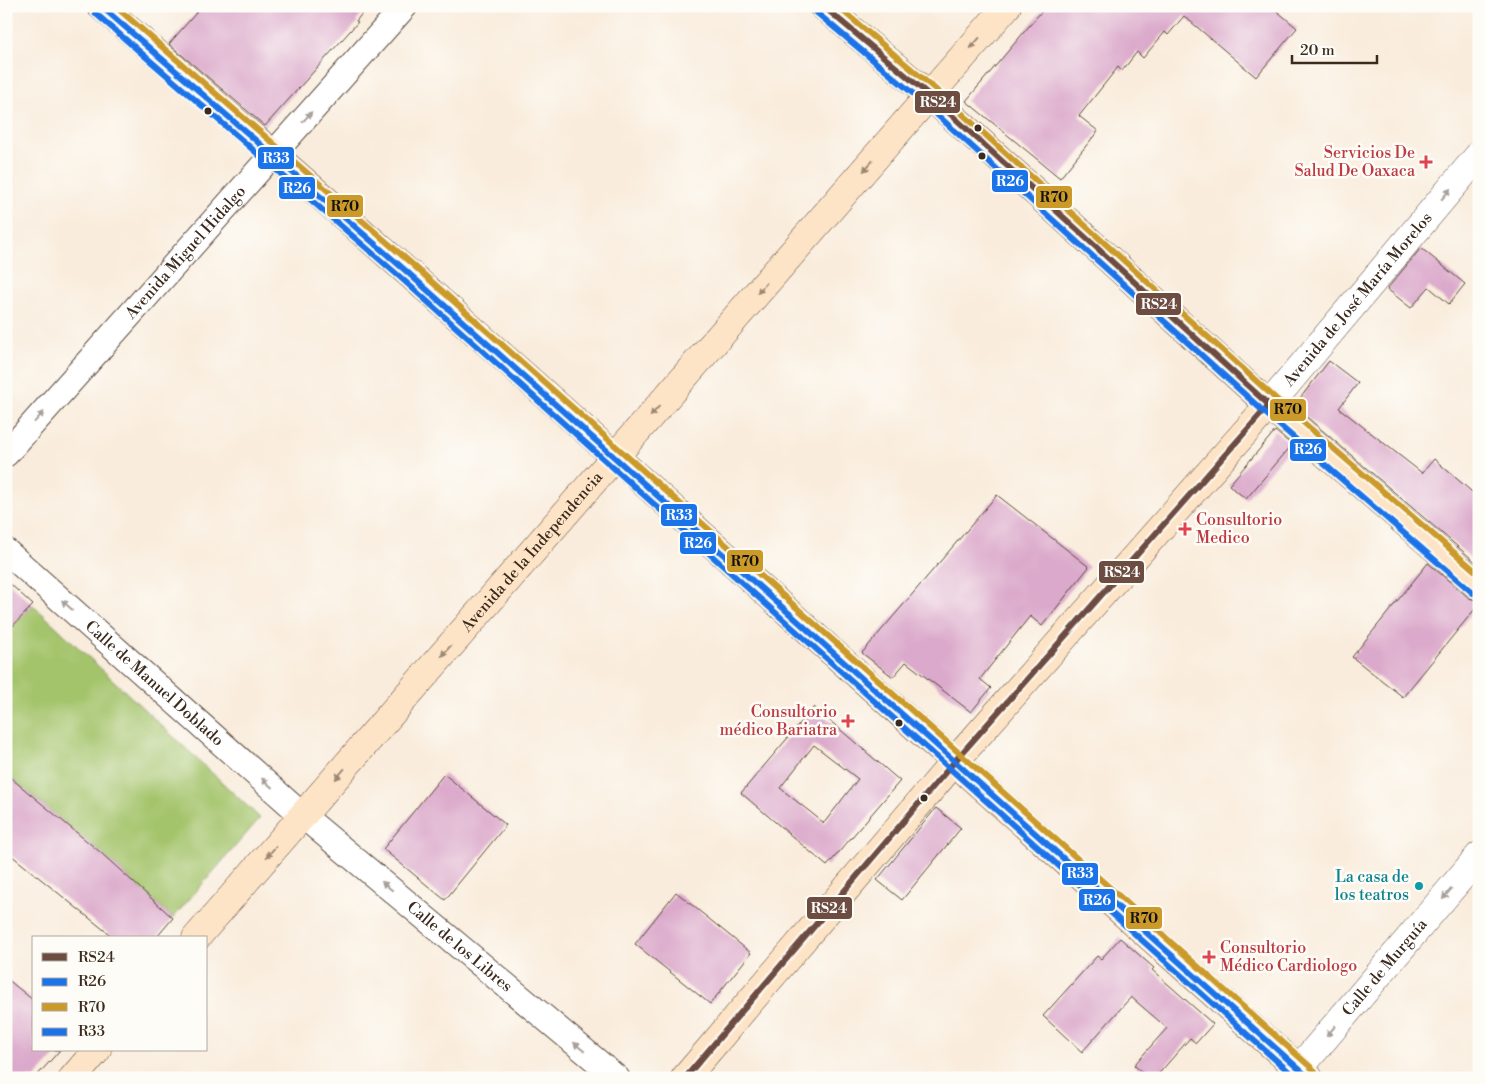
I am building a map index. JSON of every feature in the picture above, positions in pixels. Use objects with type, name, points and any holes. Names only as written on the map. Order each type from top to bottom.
[{"type":"main road","points":[[101,6],[274,154],[616,456],[1300,1075]]},
{"type":"main road","points":[[823,6],[932,97],[1269,405],[1479,586]]},
{"type":"main road","name":"Avenida de la Independencia","points":[[198,936],[932,97],[1007,6]]},
{"type":"main road","name":"Avenida de José María Morelos","points":[[685,1078],[955,761],[1269,405]]},
{"type":"main road","points":[[73,1078],[95,1052]]},
{"type":"street","name":"Avenida Miguel Hidalgo","points":[[6,454],[405,6]]},
{"type":"street","name":"Avenida de José María Morelos","points":[[1269,405],[1479,155]]},
{"type":"street","name":"Calle de Manuel Doblado","points":[[6,551],[303,816]]},
{"type":"street","name":"Calle de los Libres","points":[[303,816],[617,1078]]},
{"type":"street","name":"Calle de Murguía","points":[[1300,1075],[1479,856]]},
{"type":"green space","points":[[33,605],[260,818],[173,918],[100,852],[6,774],[6,633]]},
{"type":"building","points":[[202,6],[368,6],[356,21],[358,22],[265,126],[169,44]]},
{"type":"building","points":[[1046,6],[1271,6],[1297,28],[1256,77],[1184,16],[1168,35],[1165,32],[1143,58],[1137,52],[1122,71],[1118,67],[1079,116],[1098,131],[1060,178],[966,101]]},
{"type":"building","points":[[1421,248],[1465,284],[1449,304],[1429,287],[1411,308],[1387,289]]},
{"type":"building","points":[[1329,361],[1358,383],[1339,408],[1422,473],[1434,459],[1479,498],[1479,565],[1294,406]]},
{"type":"building","points":[[1275,431],[1292,445],[1246,499],[1229,485]]},
{"type":"building","points":[[997,495],[1089,567],[1042,626],[1030,616],[980,679],[991,688],[971,712],[906,662],[893,677],[862,653]]},
{"type":"building","points":[[1428,563],[1469,598],[1479,601],[1479,604],[1403,697],[1352,657]]},
{"type":"building","points":[[6,580],[33,605],[6,633]]},
{"type":"building","points":[[814,707],[900,781],[827,866],[741,793]],"holes":[[[814,745],[858,779],[824,823],[780,788]]]},
{"type":"building","points":[[6,774],[100,852],[173,918],[158,936],[112,936],[6,851]]},
{"type":"building","points":[[444,774],[506,825],[445,900],[383,849]]},
{"type":"building","points":[[936,808],[961,828],[902,900],[877,880]]},
{"type":"building","points":[[676,892],[751,953],[710,1004],[635,944]]},
{"type":"building","points":[[1120,938],[1154,968],[1152,970],[1213,1024],[1196,1043],[1190,1038],[1155,1078],[1148,1078],[1134,1065],[1167,1028],[1131,997],[1082,1052],[1043,1016],[1097,956],[1101,959]]},
{"type":"building","points":[[6,978],[32,999],[32,1052],[58,1052],[35,1078],[6,1078]]},
{"type":"transit line","name":"R33","points":[[101,6],[406,271],[1309,1078]]},
{"type":"transit line","name":"R70","points":[[115,6],[412,264],[1315,1071]]},
{"type":"transit line","name":"RS24","points":[[823,6],[934,99],[1269,405]]},
{"type":"transit line","name":"R70","points":[[837,6],[935,89],[1275,398],[1479,574]]},
{"type":"transit line","name":"R26","points":[[95,13],[400,277],[1296,1078]]},
{"type":"transit line","name":"R26","points":[[817,13],[923,102],[1263,411],[1473,593]]},
{"type":"transit line","name":"RS24","points":[[685,1078],[955,761],[1269,405]]},
{"type":"place","name":"Servicios De Salud De Oaxaca","points":[[1426,162]]},
{"type":"place","name":"Consultorio Medico","points":[[1185,529]]},
{"type":"place","name":"Consultorio médico Bariatra","points":[[848,721]]},
{"type":"place","name":"La casa de los teatros","points":[[1419,886]]},
{"type":"place","name":"Consultorio Médico Cardiologo","points":[[1209,957]]}]
